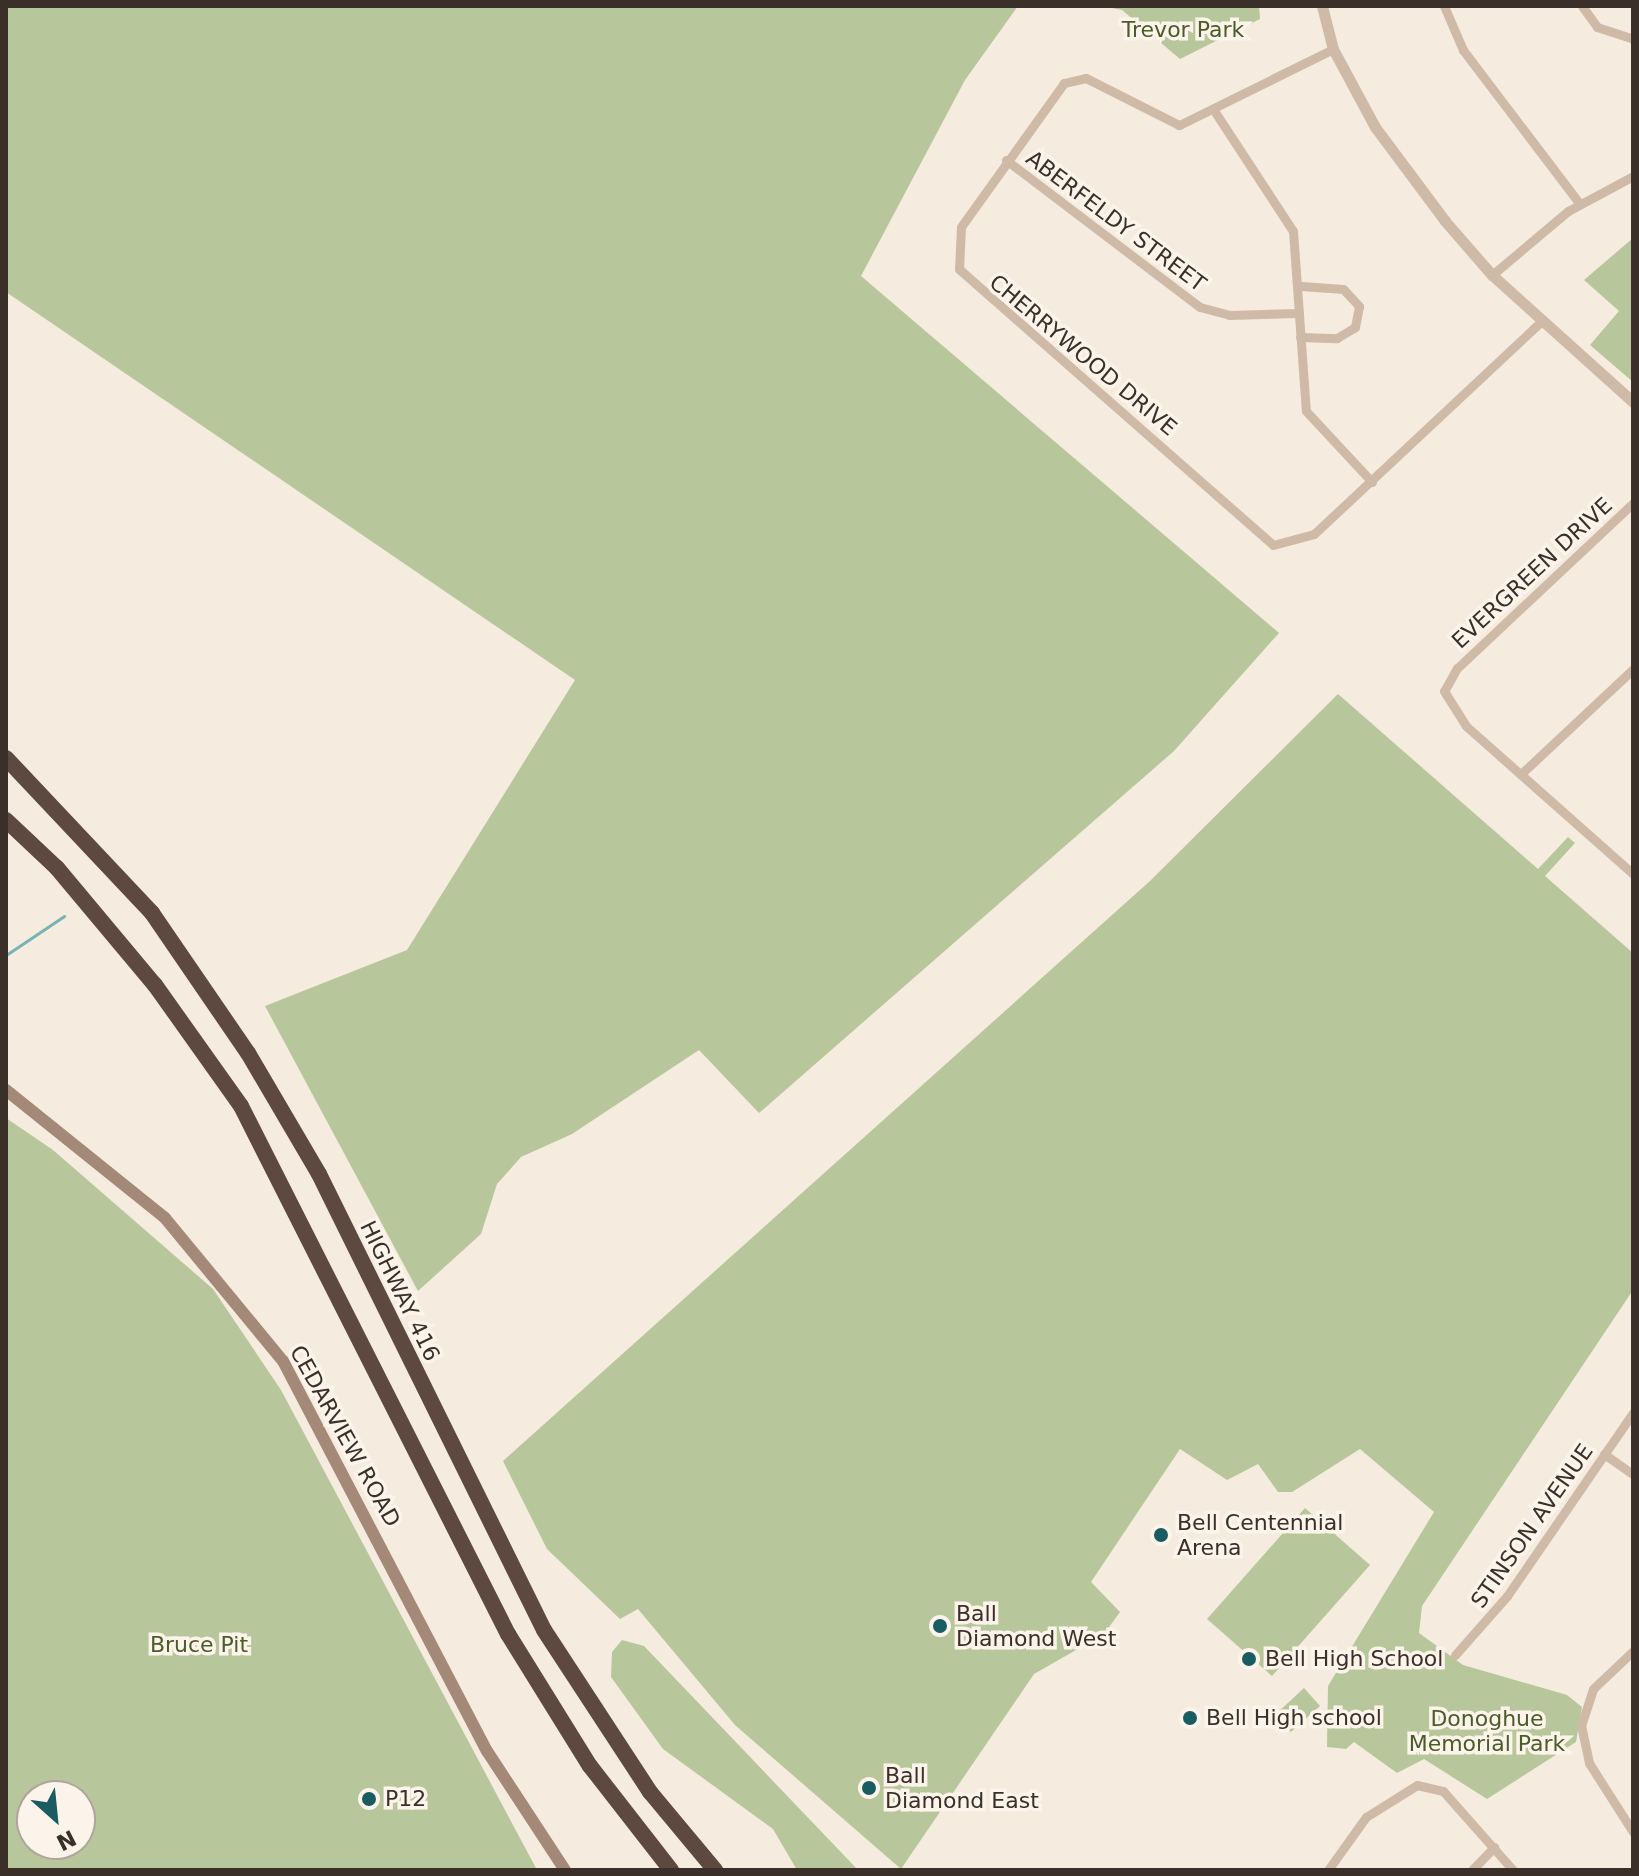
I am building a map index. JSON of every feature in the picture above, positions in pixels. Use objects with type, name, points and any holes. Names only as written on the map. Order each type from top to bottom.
[{"type":"highway","name":"HIGHWAY 416","points":[[6,758],[152,913],[248,1053],[319,1174],[544,1630],[650,1792],[715,1870]]},
{"type":"highway","points":[[6,820],[128,952],[241,1106],[508,1634],[590,1766],[671,1870]]},
{"type":"main road","name":"CEDARVIEW ROAD","points":[[6,1090],[165,1218],[266,1338],[316,1416],[487,1751],[565,1870]]},
{"type":"street","points":[[1322,6],[1333,49],[1398,161],[1492,275],[1633,402]]},
{"type":"street","points":[[1444,6],[1463,50],[1580,204]]},
{"type":"street","points":[[1582,6],[1597,27],[1633,39]]},
{"type":"street","name":"CHERRYWOOD DRIVE","points":[[1333,49],[1299,60],[1215,112],[1168,124],[1086,78],[1074,80],[1048,99],[956,239],[959,269],[988,300],[1090,380],[1273,545],[1314,534],[1543,320]]},
{"type":"street","points":[[1215,112],[1293,231],[1301,286],[1299,313],[1306,411],[1372,482]]},
{"type":"street","name":"ABERFELDY STREET","points":[[1006,160],[1200,307],[1229,315],[1299,313]]},
{"type":"street","points":[[1492,275],[1580,204],[1633,176]]},
{"type":"street","points":[[1300,337],[1337,338],[1355,327],[1359,306],[1343,289],[1301,286]]},
{"type":"street","name":"EVERGREEN DRIVE","points":[[1633,503],[1457,668],[1444,691],[1466,726],[1633,874]]},
{"type":"street","points":[[1522,773],[1633,669]]},
{"type":"street","name":"STINSON AVENUE","points":[[1455,1655],[1507,1596],[1633,1413]]},
{"type":"street","points":[[1604,1454],[1633,1474]]},
{"type":"street","points":[[1633,1651],[1593,1689],[1581,1725],[1589,1763],[1633,1832]]},
{"type":"street","points":[[1328,1870],[1366,1817],[1417,1785],[1443,1791],[1513,1870]]},
{"type":"street","points":[[1472,1870],[1494,1847]]},
{"type":"green space","points":[[6,6],[1018,6],[965,80],[861,276],[1279,633],[1174,751],[759,1113],[699,1050],[572,1134],[521,1157],[497,1184],[481,1234],[418,1291],[265,1006],[407,950],[575,680],[6,292]]},
{"type":"green space","name":"Trevor Park","points":[[1102,6],[1259,6],[1260,19],[1180,59],[1122,10]]},
{"type":"green space","points":[[1633,238],[1633,382],[1590,345],[1619,311],[1584,280]]},
{"type":"green space","name":"Donoghue Memorial Park","points":[[1338,694],[1538,869],[1568,837],[1575,843],[1545,876],[1633,953],[1633,1290],[1422,1606],[1419,1633],[1463,1665],[1567,1695],[1582,1707],[1576,1742],[1487,1799],[1424,1759],[1397,1773],[1354,1742],[1346,1749],[1327,1747],[1328,1686],[1434,1512],[1360,1449],[1292,1492],[1278,1492],[1258,1464],[1227,1480],[1180,1449],[1091,1582],[1120,1612],[1104,1634],[1034,1674],[901,1869],[735,1725],[638,1609],[620,1619],[547,1549],[503,1461],[1150,881]]},
{"type":"green space","name":"Bruce Pit","points":[[6,1118],[53,1150],[213,1289],[281,1390],[537,1870],[6,1870]]},
{"type":"green space","points":[[1305,1508],[1370,1565],[1272,1676],[1207,1619]]},
{"type":"green space","points":[[622,1640],[644,1646],[858,1870],[797,1870],[773,1829],[663,1749],[611,1677],[612,1652]]},
{"type":"green space","points":[[1304,1688],[1320,1706],[1291,1732],[1275,1715]]},
{"type":"waterway","points":[[6,955],[64,916]]},
{"type":"place","name":"Bell Centennial Arena","points":[[1161,1535]]},
{"type":"place","name":"Ball Diamond West","points":[[940,1626]]},
{"type":"place","name":"Bell High School","points":[[1249,1659]]},
{"type":"place","name":"Bell High school","points":[[1190,1718]]},
{"type":"place","name":"Ball Diamond East","points":[[869,1788]]},
{"type":"place","name":"P12","points":[[369,1799]]}]
